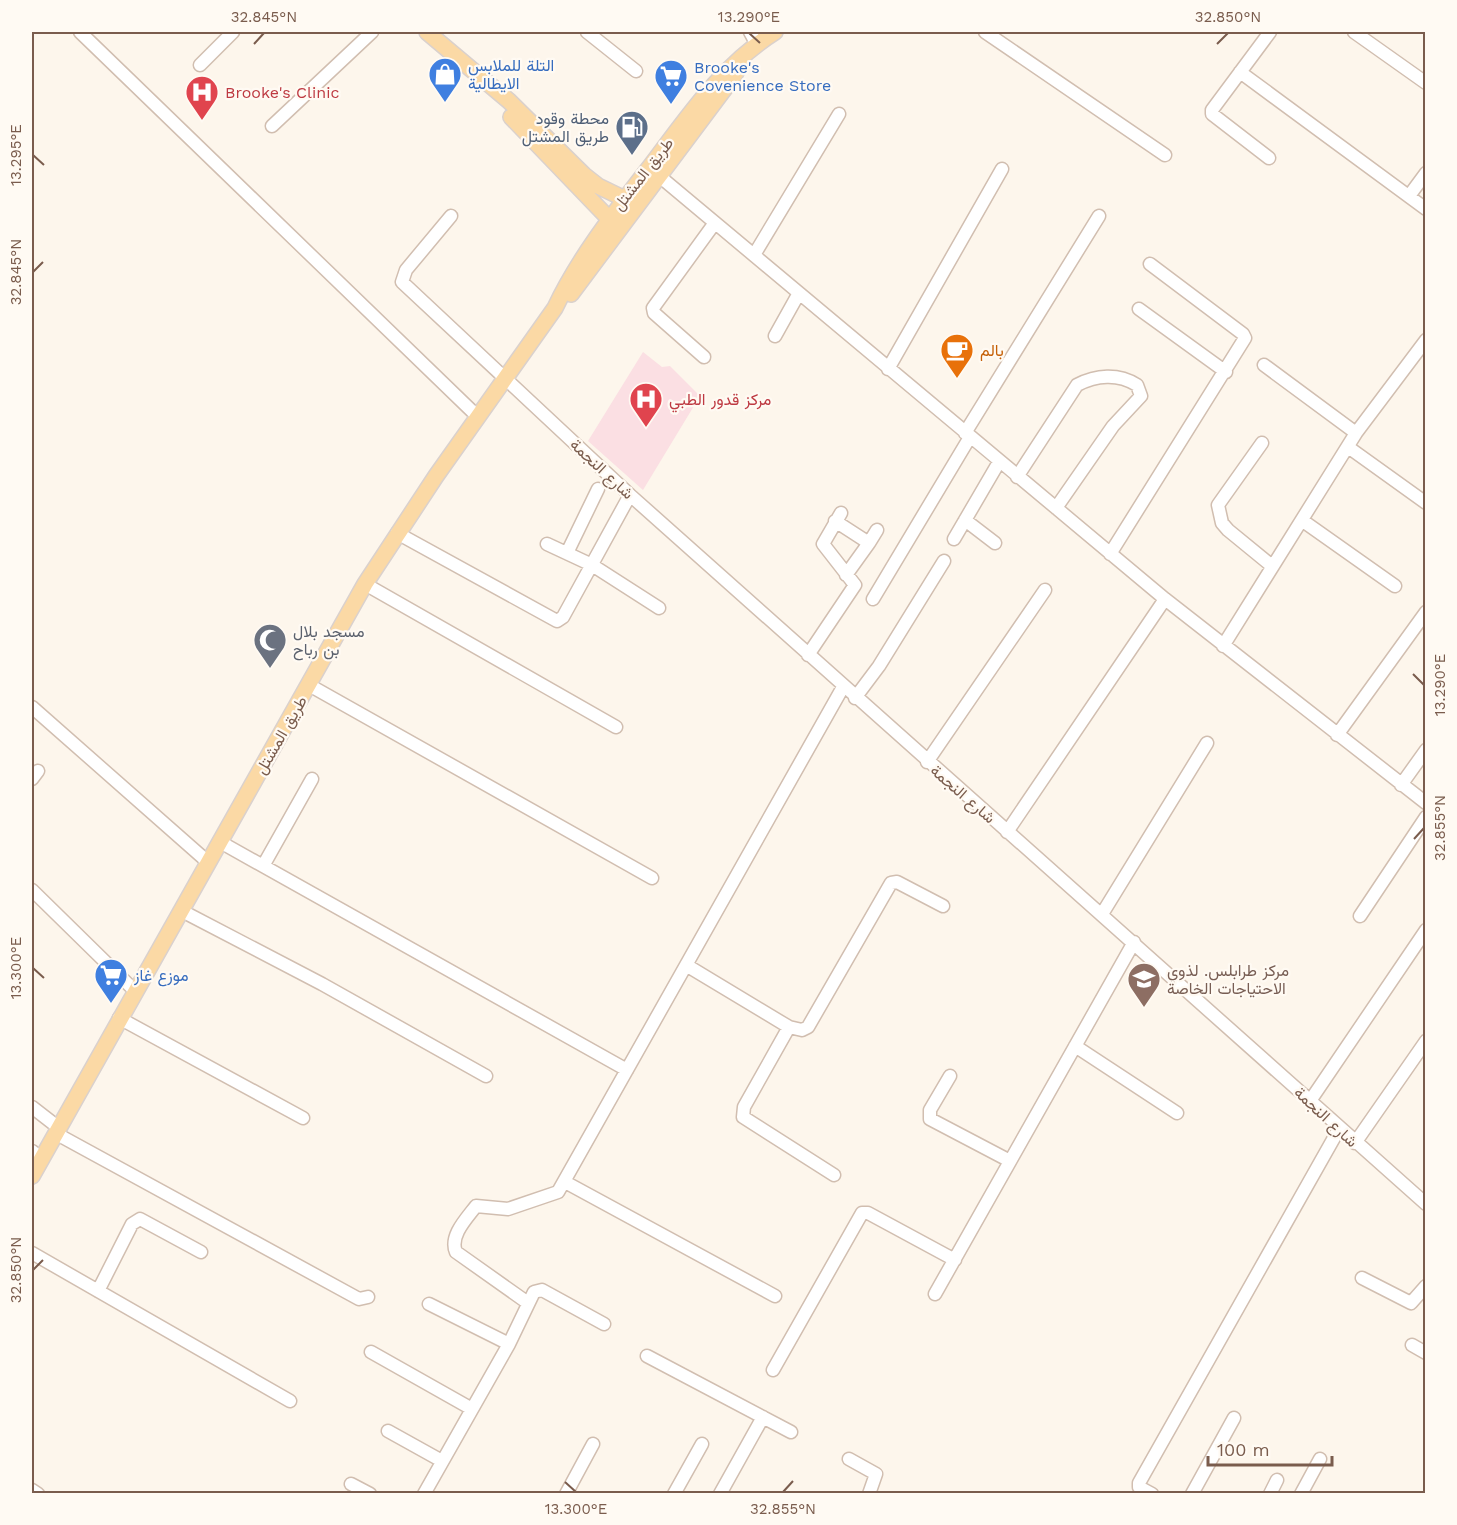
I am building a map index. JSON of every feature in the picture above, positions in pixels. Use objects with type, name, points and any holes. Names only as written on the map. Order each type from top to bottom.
[{"type":"main road","points":[[427,32],[509,101],[597,186],[631,201]]},
{"type":"main road","name":"طريق المشتل","points":[[32,1176],[36,1155],[57,1130],[119,1018],[222,843],[365,584],[397,533],[555,308],[569,297],[614,224],[702,97],[751,42],[775,32]]},
{"type":"main road","name":"طريق المشتل","points":[[631,201],[658,175],[734,76],[751,42]]},
{"type":"main road","points":[[467,68],[614,224]]},
{"type":"street","points":[[80,32],[477,416]]},
{"type":"street","points":[[200,64],[233,32]]},
{"type":"street","points":[[272,126],[372,32]]},
{"type":"street","points":[[587,32],[636,71]]},
{"type":"street","points":[[985,32],[1166,155]]},
{"type":"street","points":[[1269,158],[1212,114],[1212,110],[1270,32]]},
{"type":"street","points":[[1354,32],[1425,83]]},
{"type":"street","points":[[1240,72],[1250,82],[1425,209]]},
{"type":"street","points":[[754,255],[838,114]]},
{"type":"street","points":[[888,369],[1002,169]]},
{"type":"street","points":[[1409,196],[1425,173]]},
{"type":"street","points":[[658,175],[1222,646],[1425,804]]},
{"type":"street","name":"شارع النجمة","points":[[451,216],[406,270],[402,282],[630,495],[808,656],[1134,942],[1339,1129],[1425,1204]]},
{"type":"street","points":[[873,599],[967,435],[1099,216]]},
{"type":"street","points":[[704,357],[654,313],[654,308],[714,224]]},
{"type":"street","points":[[1110,554],[1244,344],[1243,334],[1150,264]]},
{"type":"street","points":[[775,336],[799,294]]},
{"type":"street","points":[[1139,309],[1226,372]]},
{"type":"street","points":[[1222,646],[1303,521],[1356,433],[1425,340]]},
{"type":"street","points":[[1264,365],[1356,433]]},
{"type":"street","points":[[1017,477],[1077,385],[1089,378],[1113,377],[1128,379],[1137,385],[1141,396],[1113,426],[1056,508]]},
{"type":"street","points":[[1262,443],[1218,505],[1222,523],[1228,530],[1272,566]]},
{"type":"street","points":[[1348,447],[1425,503]]},
{"type":"street","points":[[954,538],[999,462]]},
{"type":"street","points":[[567,553],[598,489]]},
{"type":"street","points":[[397,533],[552,620],[563,617],[630,495]]},
{"type":"street","points":[[808,656],[855,585],[823,544],[838,517],[869,543]]},
{"type":"street","points":[[965,520],[995,543]]},
{"type":"street","points":[[1303,521],[1395,586]]},
{"type":"street","points":[[846,575],[877,530]]},
{"type":"street","points":[[547,543],[592,565],[659,608]]},
{"type":"street","points":[[855,698],[879,666],[944,561]]},
{"type":"street","points":[[365,584],[616,727]]},
{"type":"street","points":[[927,762],[1045,590]]},
{"type":"street","points":[[1007,832],[1165,599]]},
{"type":"street","points":[[1337,735],[1424,618]]},
{"type":"street","points":[[309,685],[652,878]]},
{"type":"street","points":[[528,1303],[456,1252],[453,1241],[476,1206],[508,1209],[523,1206],[558,1192],[843,687]]},
{"type":"street","points":[[32,707],[209,864]]},
{"type":"street","points":[[1102,914],[1207,743]]},
{"type":"street","points":[[1401,785],[1425,750]]},
{"type":"street","points":[[263,866],[312,779]]},
{"type":"street","points":[[1360,916],[1425,817]]},
{"type":"street","points":[[222,843],[627,1070]]},
{"type":"street","points":[[686,964],[797,1031],[808,1027],[891,883],[897,882],[943,906]]},
{"type":"street","points":[[32,890],[135,991]]},
{"type":"street","points":[[182,911],[322,984],[486,1076]]},
{"type":"street","points":[[1310,1101],[1425,930]]},
{"type":"street","points":[[935,1294],[1134,942]]},
{"type":"street","points":[[119,1018],[303,1118]]},
{"type":"street","points":[[789,1027],[744,1107],[743,1117],[834,1174]]},
{"type":"street","points":[[1355,1143],[1425,1041]]},
{"type":"street","points":[[1075,1046],[1177,1113]]},
{"type":"street","points":[[951,1076],[930,1110],[930,1119],[1010,1161]]},
{"type":"street","points":[[32,1107],[57,1130],[359,1299],[368,1297]]},
{"type":"street","points":[[1152,1494],[1139,1487],[1139,1483],[1339,1129]]},
{"type":"street","points":[[565,1182],[775,1296]]},
{"type":"street","points":[[773,1370],[858,1216],[862,1213],[868,1213],[955,1260]]},
{"type":"street","points":[[98,1291],[132,1224],[141,1219],[201,1252]]},
{"type":"street","points":[[32,1253],[290,1401]]},
{"type":"street","points":[[1362,1278],[1411,1303],[1417,1299],[1425,1286]]},
{"type":"street","points":[[424,1494],[509,1344],[534,1292],[542,1290],[604,1324]]},
{"type":"street","points":[[429,1305],[509,1344]]},
{"type":"street","points":[[1412,1345],[1425,1353]]},
{"type":"street","points":[[371,1352],[472,1409]]},
{"type":"street","points":[[647,1356],[791,1432]]},
{"type":"street","points":[[720,1494],[763,1417]]},
{"type":"street","points":[[1192,1494],[1234,1418]]},
{"type":"street","points":[[388,1431],[442,1461]]},
{"type":"street","points":[[566,1494],[593,1444]]},
{"type":"street","points":[[674,1494],[702,1444]]},
{"type":"street","points":[[849,1459],[876,1474],[869,1494]]},
{"type":"street","points":[[1301,1494],[1320,1460]]},
{"type":"street","points":[[1270,1494],[1277,1480]]},
{"type":"street","points":[[351,1484],[370,1494]]},
{"type":"street","points":[[32,1490],[38,1494]]},
{"type":"shaded area","points":[[643,352],[662,367],[670,366],[700,396],[643,490],[588,441]]},
{"type":"place","name":"التلة للملابس الايطالية","points":[[445,103]]},
{"type":"place","name":"Brooke's Covenience Store","points":[[671,105]]},
{"type":"place","name":"Brooke's Clinic","points":[[202,121]]},
{"type":"place","name":"محطة وقود طريق المشتل","points":[[632,156]]},
{"type":"place","name":"بالم","points":[[957,379]]},
{"type":"place","name":"مركز قدور الطبي","points":[[646,428]]},
{"type":"place","name":"مسجد بلال بن رباح","points":[[270,669]]},
{"type":"place","name":"موزع غاز","points":[[111,1004]]},
{"type":"place","name":"مركز طرابلس. لذوي الاحتياجات الخاصة","points":[[1144,1008]]}]
